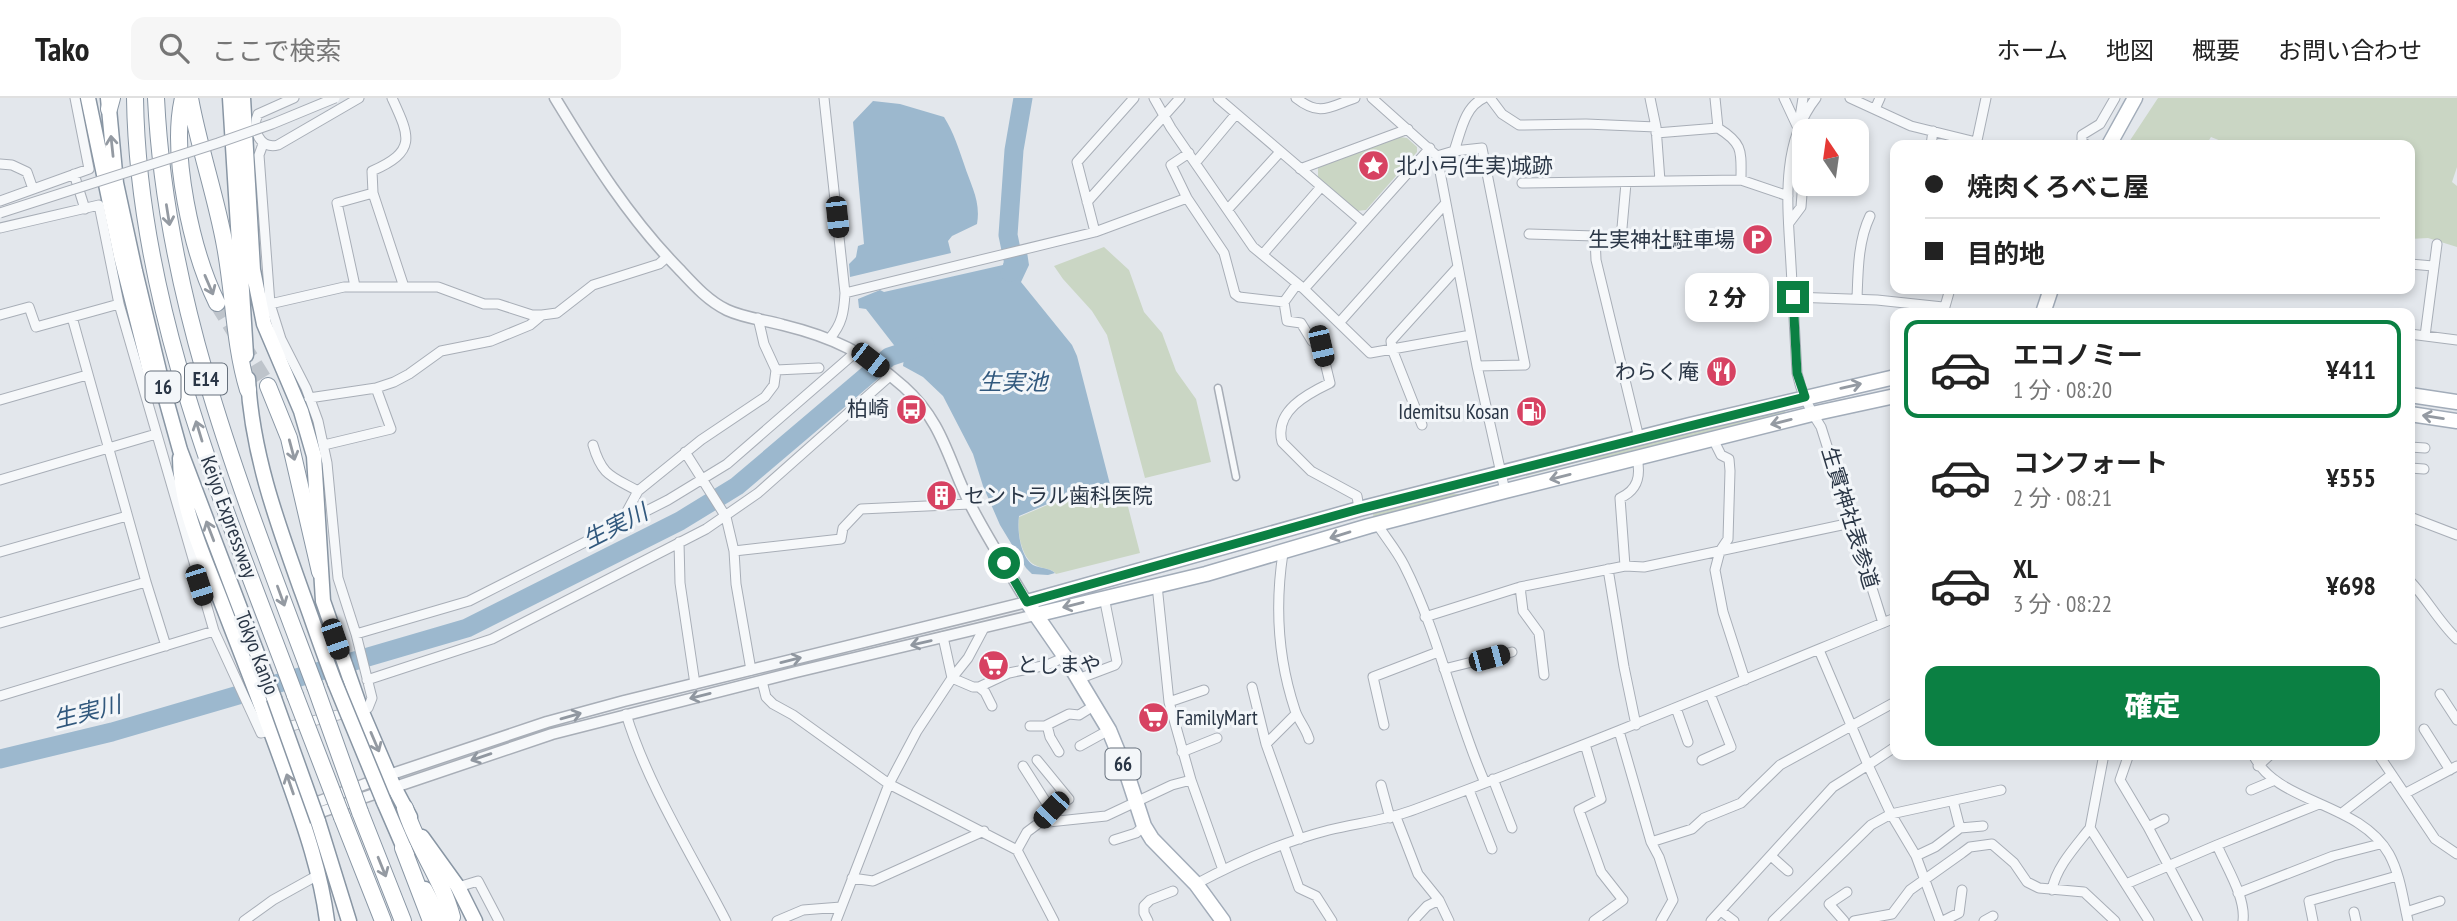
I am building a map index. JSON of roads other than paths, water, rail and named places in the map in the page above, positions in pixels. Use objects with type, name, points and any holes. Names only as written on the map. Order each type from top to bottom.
[{"type":"highway","name":"Keiyo Expressway","points":[[135,98],[148,228],[182,378],[208,462],[383,921]]},
{"type":"highway","name":"Keiyo Expressway","points":[[156,98],[170,231],[214,410],[360,812],[403,921]]},
{"type":"highway","points":[[183,98],[181,154],[187,211],[200,262],[217,303]]},
{"type":"highway","points":[[190,98],[199,141],[216,196],[228,262],[241,365],[248,390]]},
{"type":"highway","points":[[268,386],[289,438],[320,572]]},
{"type":"highway","points":[[405,808],[411,830],[443,888],[447,919]]},
{"type":"highway","points":[[403,848],[431,921]]},
{"type":"main road","name":"16","points":[[88,98],[136,321],[150,374],[165,396]]},
{"type":"main road","points":[[230,98],[248,390],[264,483],[319,641],[403,848],[447,919]]},
{"type":"main road","points":[[243,98],[255,281],[264,324],[289,379],[309,435],[316,477],[323,601],[349,679],[392,781],[426,844],[458,887],[475,921]]},
{"type":"main road","points":[[2112,140],[2135,98]]},
{"type":"main road","name":"16","points":[[110,102],[116,183],[180,450],[180,482],[203,552],[254,666]]},
{"type":"main road","points":[[1031,609],[1359,509],[1890,378]]},
{"type":"main road","points":[[2415,396],[2457,402]]},
{"type":"main road","points":[[1031,609],[1157,585],[1505,491],[1890,397]]},
{"type":"main road","points":[[2415,415],[2457,421]]},
{"type":"main road","name":"66","points":[[1031,609],[1065,657],[1109,730],[1144,826],[1152,839],[1196,884],[1223,921]]},
{"type":"main road","points":[[254,666],[254,705],[272,732],[300,814],[318,875],[327,921]]},
{"type":"main road","name":"Tokyo Kanjo","points":[[254,666],[318,821],[349,921]]},
{"type":"street","points":[[0,201],[89,169],[75,98]]},
{"type":"street","points":[[294,98],[258,114],[254,121],[258,137],[263,144],[271,147],[278,145],[359,98]]},
{"type":"street","points":[[0,213],[218,143],[335,98]]},
{"type":"street","points":[[392,98],[405,127],[406,145],[394,161],[372,171],[373,192],[404,287]]},
{"type":"street","points":[[555,98],[623,206],[691,282],[720,306],[743,316],[830,338],[857,351],[918,401],[941,433],[971,504],[1031,609]]},
{"type":"street","points":[[824,98],[845,293],[844,316],[830,338]]},
{"type":"street","points":[[1096,232],[1077,162],[1134,98]]},
{"type":"street","points":[[1154,98],[1253,247],[1301,286],[1370,353],[1471,335]]},
{"type":"street","points":[[1087,202],[1180,98]]},
{"type":"street","points":[[1217,98],[1363,222]]},
{"type":"street","points":[[1296,98],[1308,108],[1319,111],[1355,98]]},
{"type":"street","points":[[1372,98],[1437,156],[1457,268],[1505,491]]},
{"type":"street","points":[[1454,151],[1467,112],[1474,102],[1484,98]]},
{"type":"street","points":[[1490,98],[1502,114],[1520,125],[1586,124],[1656,130],[1718,128],[1733,137],[1741,152],[1741,180]]},
{"type":"street","points":[[1650,98],[1656,130],[1660,181]]},
{"type":"street","points":[[1715,98],[1718,128]]},
{"type":"street","points":[[1784,98],[1794,119]]},
{"type":"street","points":[[1800,119],[1803,98]]},
{"type":"street","points":[[1803,119],[1816,98]]},
{"type":"street","points":[[1850,98],[1911,126],[1963,140]]},
{"type":"street","points":[[1875,109],[1880,98]]},
{"type":"street","points":[[1977,140],[1986,98]]},
{"type":"street","points":[[2082,140],[2082,135],[2101,124],[2115,98]]},
{"type":"street","points":[[1196,162],[1236,114]]},
{"type":"street","points":[[1300,169],[1408,129]]},
{"type":"street","points":[[1932,140],[1933,131]]},
{"type":"street","points":[[263,144],[259,155],[271,304],[281,339],[309,398],[324,445],[338,578],[356,634],[372,703],[368,708],[272,732]]},
{"type":"street","points":[[1189,153],[1171,165],[1187,198],[1224,253],[1235,294],[1239,297],[1284,302],[1363,222],[1430,148]]},
{"type":"street","points":[[1437,156],[1482,148],[1525,365],[1477,366]]},
{"type":"street","name":"生實神社表参道","points":[[1792,151],[1787,196],[1797,373],[1812,414],[1821,427],[1883,623]]},
{"type":"street","points":[[1228,209],[1280,152]]},
{"type":"street","points":[[0,164],[27,172],[33,189]]},
{"type":"street","points":[[74,174],[85,209]]},
{"type":"street","points":[[1522,183],[1741,180],[1787,196]]},
{"type":"street","points":[[1529,234],[1621,239],[1626,183]]},
{"type":"street","points":[[1263,254],[1321,187]]},
{"type":"street","points":[[355,286],[337,203],[373,192]]},
{"type":"street","points":[[1789,223],[1801,207],[1802,196]]},
{"type":"street","points":[[845,293],[1096,232],[1187,198]]},
{"type":"street","points":[[1339,323],[1445,204]]},
{"type":"street","points":[[0,228],[99,205],[119,304],[214,631],[230,668],[254,705]]},
{"type":"street","points":[[1857,299],[1858,263],[1865,226],[1870,216]]},
{"type":"street","points":[[1595,236],[1596,260],[1639,438]]},
{"type":"street","points":[[2425,335],[2437,244]]},
{"type":"street","points":[[271,304],[329,289],[355,286],[438,287],[484,304],[498,304],[532,315],[542,315],[557,313],[593,285],[659,264],[667,257]]},
{"type":"street","points":[[2415,264],[2433,266]]},
{"type":"street","points":[[1422,425],[1391,341],[1457,268]]},
{"type":"street","points":[[1793,297],[1857,299],[1928,308]]},
{"type":"street","points":[[1284,302],[1287,321],[1301,323],[1312,341],[1321,346],[1330,383],[1296,403],[1281,429],[1282,442],[1311,471],[1357,496],[1359,509]]},
{"type":"street","points":[[0,314],[29,307],[36,327],[119,304]]},
{"type":"street","points":[[309,398],[376,388],[408,374],[433,354],[491,341],[530,325],[542,315]]},
{"type":"street","points":[[72,317],[166,646]]},
{"type":"street","points":[[625,522],[624,517],[638,491],[685,452],[765,397],[774,385],[776,370],[764,344],[758,318]]},
{"type":"street","points":[[2415,334],[2457,340]]},
{"type":"street","points":[[356,634],[469,601],[703,480],[727,464],[857,351]]},
{"type":"street","points":[[776,370],[819,368]]},
{"type":"street","points":[[0,400],[87,375]]},
{"type":"street","points":[[367,680],[475,647],[726,517],[758,493],[890,376]]},
{"type":"street","points":[[324,445],[391,429],[376,388]]},
{"type":"street","points":[[1218,388],[1236,477]]},
{"type":"street","points":[[0,480],[156,434]]},
{"type":"street","points":[[1713,439],[1721,455],[1729,459],[1728,538],[1720,551],[1715,570],[1723,612],[1745,680]]},
{"type":"street","points":[[593,444],[598,462],[605,472],[638,491]]},
{"type":"street","points":[[2415,447],[2426,448]]},
{"type":"street","points":[[685,452],[726,517],[734,551],[736,584],[751,670]]},
{"type":"street","points":[[1625,566],[1620,498],[1630,493],[1638,481],[1640,471],[1636,458]]},
{"type":"street","points":[[2415,468],[2424,469]]},
{"type":"street","points":[[734,551],[841,539],[843,528],[861,509],[971,504]]},
{"type":"street","points":[[0,552],[127,516]]},
{"type":"street","points":[[2415,519],[2457,535]]},
{"type":"street","points":[[1425,617],[1520,587],[1625,566],[1644,567],[1851,523]]},
{"type":"street","points":[[1377,524],[1404,564],[1438,652],[1472,754],[1489,781],[1512,828]]},
{"type":"street","points":[[679,542],[680,583],[695,684]]},
{"type":"street","points":[[1283,553],[1278,590],[1284,675],[1296,714],[1306,728],[1309,739]]},
{"type":"street","points":[[1608,569],[1636,725]]},
{"type":"street","points":[[0,624],[146,582]]},
{"type":"street","points":[[1157,585],[1169,702],[1182,752],[1223,870]]},
{"type":"street","points":[[1520,587],[1523,611],[1539,633],[1544,675]]},
{"type":"street","points":[[2415,587],[2457,639]]},
{"type":"street","points":[[1078,679],[1117,662],[1104,597]]},
{"type":"street","points":[[300,814],[315,803],[542,737],[626,714],[984,628],[1031,609]]},
{"type":"street","points":[[392,781],[547,722],[751,670],[1031,609]]},
{"type":"street","points":[[1196,884],[1223,870],[1300,839],[1393,817],[1469,790],[1636,725],[1890,620]]},
{"type":"street","points":[[2446,628],[2457,623]]},
{"type":"street","points":[[836,921],[889,784],[918,731],[952,678],[968,659],[984,628]]},
{"type":"street","points":[[0,696],[214,631]]},
{"type":"street","points":[[943,637],[952,678]]},
{"type":"street","points":[[1819,650],[1891,814],[1916,856],[1942,921],[1959,913],[1962,890]]},
{"type":"street","points":[[1384,725],[1373,677],[1438,652]]},
{"type":"street","points":[[1444,669],[1512,652]]},
{"type":"street","points":[[952,678],[979,687],[1009,673],[1047,665],[1065,657]]},
{"type":"street","points":[[762,681],[766,697],[773,704],[793,715],[889,784],[1017,850],[1054,921]]},
{"type":"street","points":[[979,687],[985,692],[992,706]]},
{"type":"street","points":[[1252,687],[1266,744],[1300,839]]},
{"type":"street","points":[[1169,702],[1204,690]]},
{"type":"street","points":[[1702,760],[1731,747],[1710,694]]},
{"type":"street","points":[[2440,694],[2457,720]]},
{"type":"street","points":[[1030,726],[1047,725],[1069,714],[1079,715],[1095,705]]},
{"type":"street","points":[[1651,842],[1692,828],[1704,818],[1741,803],[1780,765],[1890,705]]},
{"type":"street","points":[[1676,708],[1688,742]]},
{"type":"street","points":[[626,714],[634,741],[726,921]]},
{"type":"street","points":[[1266,744],[1296,714]]},
{"type":"street","points":[[1047,725],[1050,737],[1059,752]]},
{"type":"street","points":[[2406,793],[2454,768],[2424,729]]},
{"type":"street","points":[[1080,746],[1109,730]]},
{"type":"street","points":[[1619,731],[1651,842],[1659,857],[1673,900],[1661,921]]},
{"type":"street","points":[[1182,752],[1217,738]]},
{"type":"street","points":[[1585,744],[1601,799],[1579,810],[1601,872],[1623,900],[1594,921]]},
{"type":"street","points":[[1711,921],[1833,787],[1890,750]]},
{"type":"street","points":[[1017,850],[1027,832],[1051,810],[1069,799],[1037,760]]},
{"type":"street","points":[[2052,890],[2054,880],[2090,828],[2103,760]]},
{"type":"street","points":[[2127,760],[2120,779],[2198,921]]},
{"type":"street","points":[[2256,760],[2275,780],[2364,825],[2388,853],[2407,917],[2440,901]]},
{"type":"street","points":[[2259,766],[2265,760]]},
{"type":"street","points":[[2382,760],[2435,839],[2457,854]]},
{"type":"street","points":[[1023,766],[1051,810]]},
{"type":"street","points":[[2342,813],[2391,775]]},
{"type":"street","points":[[1039,823],[1106,816],[1136,800],[1191,780]]},
{"type":"street","points":[[2251,790],[2275,780]]},
{"type":"street","points":[[1381,785],[1418,874],[1439,900],[1449,921]]},
{"type":"street","points":[[1469,790],[1492,849]]},
{"type":"street","points":[[1773,921],[1871,825],[1891,814],[2001,790]]},
{"type":"street","points":[[1952,801],[1960,828]]},
{"type":"street","points":[[2126,884],[2319,804]]},
{"type":"street","points":[[2148,827],[2164,819]]},
{"type":"street","points":[[1114,839],[1136,833],[1144,826]]},
{"type":"street","points":[[1916,856],[1935,847],[1960,828],[1983,826]]},
{"type":"street","points":[[2090,828],[2149,921]]},
{"type":"street","points":[[852,877],[873,881],[984,831]]},
{"type":"street","points":[[1854,921],[1892,914],[1910,890],[1970,847],[1992,844],[2014,863],[2027,882],[2039,888],[2084,892],[2115,921]]},
{"type":"street","points":[[2238,893],[2333,856],[2380,844]]},
{"type":"street","points":[[2217,845],[2238,893],[2243,921]]},
{"type":"street","points":[[1283,846],[1299,888],[1316,896],[1332,921]]},
{"type":"street","points":[[1772,856],[1788,871]]},
{"type":"street","points":[[244,921],[272,900],[318,875]]},
{"type":"street","points":[[2313,921],[2309,901],[2397,876]]},
{"type":"street","points":[[458,887],[478,881],[499,921]]},
{"type":"street","points":[[1148,921],[1144,906],[1150,900],[1173,891]]},
{"type":"street","points":[[1844,921],[1829,904],[1847,892]]},
{"type":"street","points":[[1413,921],[1427,906],[1439,900]]},
{"type":"street","points":[[777,921],[803,910],[841,907]]},
{"type":"street","points":[[1721,911],[1734,921]]},
{"type":"water","points":[[873,101],[900,104],[944,117],[956,140],[975,194],[977,224],[952,236],[948,241],[951,253],[850,277],[849,264],[856,257],[858,246],[864,244],[853,122]]},
{"type":"water","name":"生実池","points":[[1027,252],[1029,265],[1021,282],[1072,345],[1077,356],[1113,496],[1076,505],[1073,500],[1064,497],[1019,516],[1019,535],[1025,556],[1033,565],[1055,573],[1048,575],[1032,574],[1026,568],[1000,525],[973,454],[943,396],[923,377],[903,366],[904,358],[866,309],[859,308],[858,299],[880,290],[884,292],[1003,265],[1005,257]]},
{"type":"waterway","name":"生実川","points":[[1010,272],[1014,264],[1008,235],[1014,150],[1023,98]]},
{"type":"waterway","name":"生実川","points":[[0,759],[112,732],[467,628],[680,521],[737,486],[889,357],[925,345]]},
{"type":"tunnel","points":[[217,303],[268,386]]},
{"type":"place","name":"北小弓(生実)城跡","points":[[1373,166]]},
{"type":"place","name":"生実神社駐車場","points":[[1758,240]]},
{"type":"place","name":"わらく庵","points":[[1722,372]]},
{"type":"place","name":"柏崎","points":[[912,409]]},
{"type":"place","name":"Idemitsu Kosan","points":[[1532,412]]},
{"type":"place","name":"セントラル歯科医院","points":[[941,496]]},
{"type":"place","name":"としまや","points":[[994,665]]},
{"type":"place","name":"FamilyMart","points":[[1153,718]]}]
